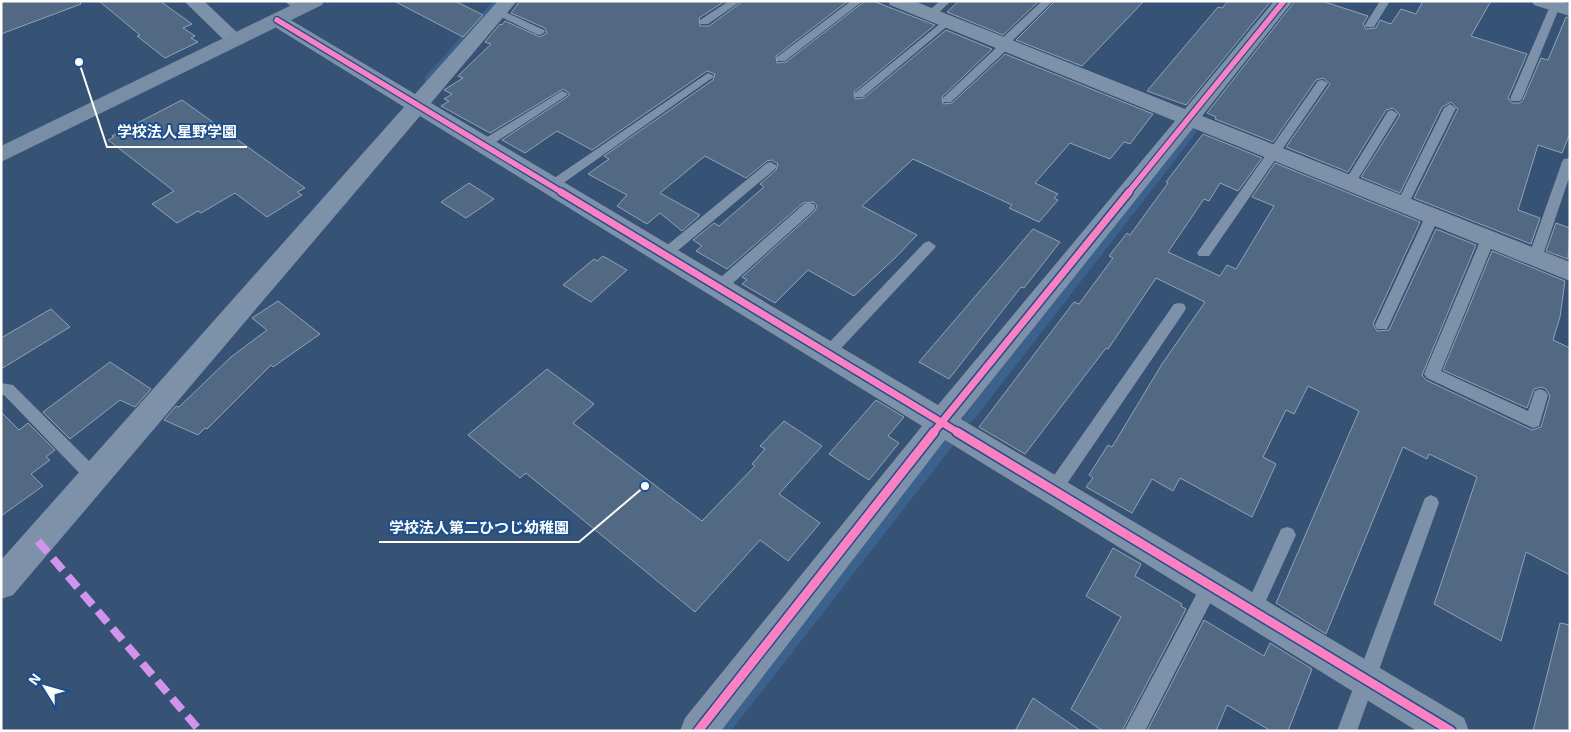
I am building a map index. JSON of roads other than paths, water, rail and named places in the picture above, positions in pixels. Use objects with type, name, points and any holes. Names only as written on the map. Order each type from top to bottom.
[{"type":"street","points":[[193,1],[235,40]]},
{"type":"street","points":[[897,1],[941,12],[1004,44],[1570,272]]},
{"type":"street","points":[[698,731],[942,422],[1284,1]]},
{"type":"street","points":[[1,155],[276,20],[301,4]]},
{"type":"street","points":[[1,584],[412,102],[503,7]]},
{"type":"street","points":[[276,20],[1211,584],[1366,681],[1451,731]]},
{"type":"lane","points":[[704,22],[736,1]]},
{"type":"lane","points":[[781,59],[858,1]]},
{"type":"lane","points":[[947,100],[1048,1]]},
{"type":"lane","points":[[1370,25],[1385,1]]},
{"type":"lane","points":[[1516,99],[1555,6]]},
{"type":"lane","points":[[503,7],[540,32]]},
{"type":"lane","points":[[859,95],[941,12]]},
{"type":"lane","points":[[551,186],[708,76]]},
{"type":"lane","points":[[1204,253],[1322,83]]},
{"type":"lane","points":[[483,145],[562,94]]},
{"type":"lane","points":[[1402,205],[1450,108]]},
{"type":"lane","points":[[1350,184],[1392,114]]},
{"type":"lane","points":[[1535,258],[1568,162]]},
{"type":"lane","points":[[664,255],[771,166]]},
{"type":"lane","points":[[718,288],[810,207]]},
{"type":"lane","points":[[1382,325],[1432,217]]},
{"type":"lane","points":[[1488,240],[1432,374],[1533,421],[1540,395]]},
{"type":"lane","points":[[827,354],[930,246]]},
{"type":"lane","points":[[1054,489],[1179,308]]},
{"type":"lane","points":[[1,389],[8,389],[94,477]]},
{"type":"lane","points":[[1347,731],[1431,503]]},
{"type":"lane","points":[[1253,610],[1287,536]]},
{"type":"lane","points":[[1134,731],[1211,584]]},
{"type":"waterway","points":[[428,79],[497,1]]},
{"type":"waterway","points":[[968,419],[1193,131]]},
{"type":"waterway","points":[[723,731],[951,440]]},
{"type":"place","name":"学校法人星野学園","points":[[79,62]]},
{"type":"place","name":"学校法人第二ひつじ幼稚園","points":[[645,486]]}]
